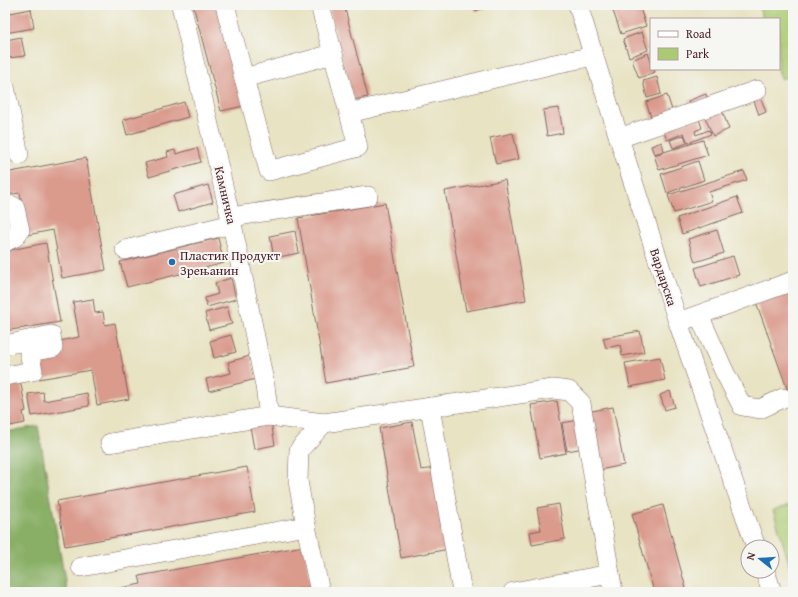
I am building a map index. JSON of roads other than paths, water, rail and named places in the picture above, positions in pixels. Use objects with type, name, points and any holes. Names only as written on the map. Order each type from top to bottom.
[{"type":"street","name":"Камничка","points":[[181,5],[232,221],[265,386],[268,416]]},
{"type":"street","points":[[225,5],[269,171],[358,147],[320,5]]},
{"type":"street","name":"Вардарска","points":[[578,5],[678,322],[753,539]]},
{"type":"street","points":[[244,78],[333,54]]},
{"type":"street","points":[[349,113],[554,64],[594,56]]},
{"type":"street","points":[[5,87],[19,155]]},
{"type":"street","points":[[619,138],[757,90]]},
{"type":"street","points":[[126,250],[232,221],[368,196]]},
{"type":"street","points":[[5,205],[13,206],[15,208],[20,230],[15,237],[5,242]]},
{"type":"street","points":[[678,322],[793,281]]},
{"type":"street","points":[[699,315],[724,371],[742,406],[760,409],[783,398]]},
{"type":"street","points":[[5,344],[51,335],[54,348],[30,352],[33,371],[5,376]]},
{"type":"street","points":[[110,443],[268,416],[324,423],[553,389],[569,391],[581,402],[612,583],[513,592]]},
{"type":"street","points":[[430,407],[462,592]]},
{"type":"street","points":[[320,592],[298,481],[299,450],[324,423]]},
{"type":"street","points":[[81,566],[306,526]]},
{"type":"street","points":[[768,579],[772,592]]},
{"type":"place","name":"Пластик Продукт Зрењанин","points":[[172,262]]}]
